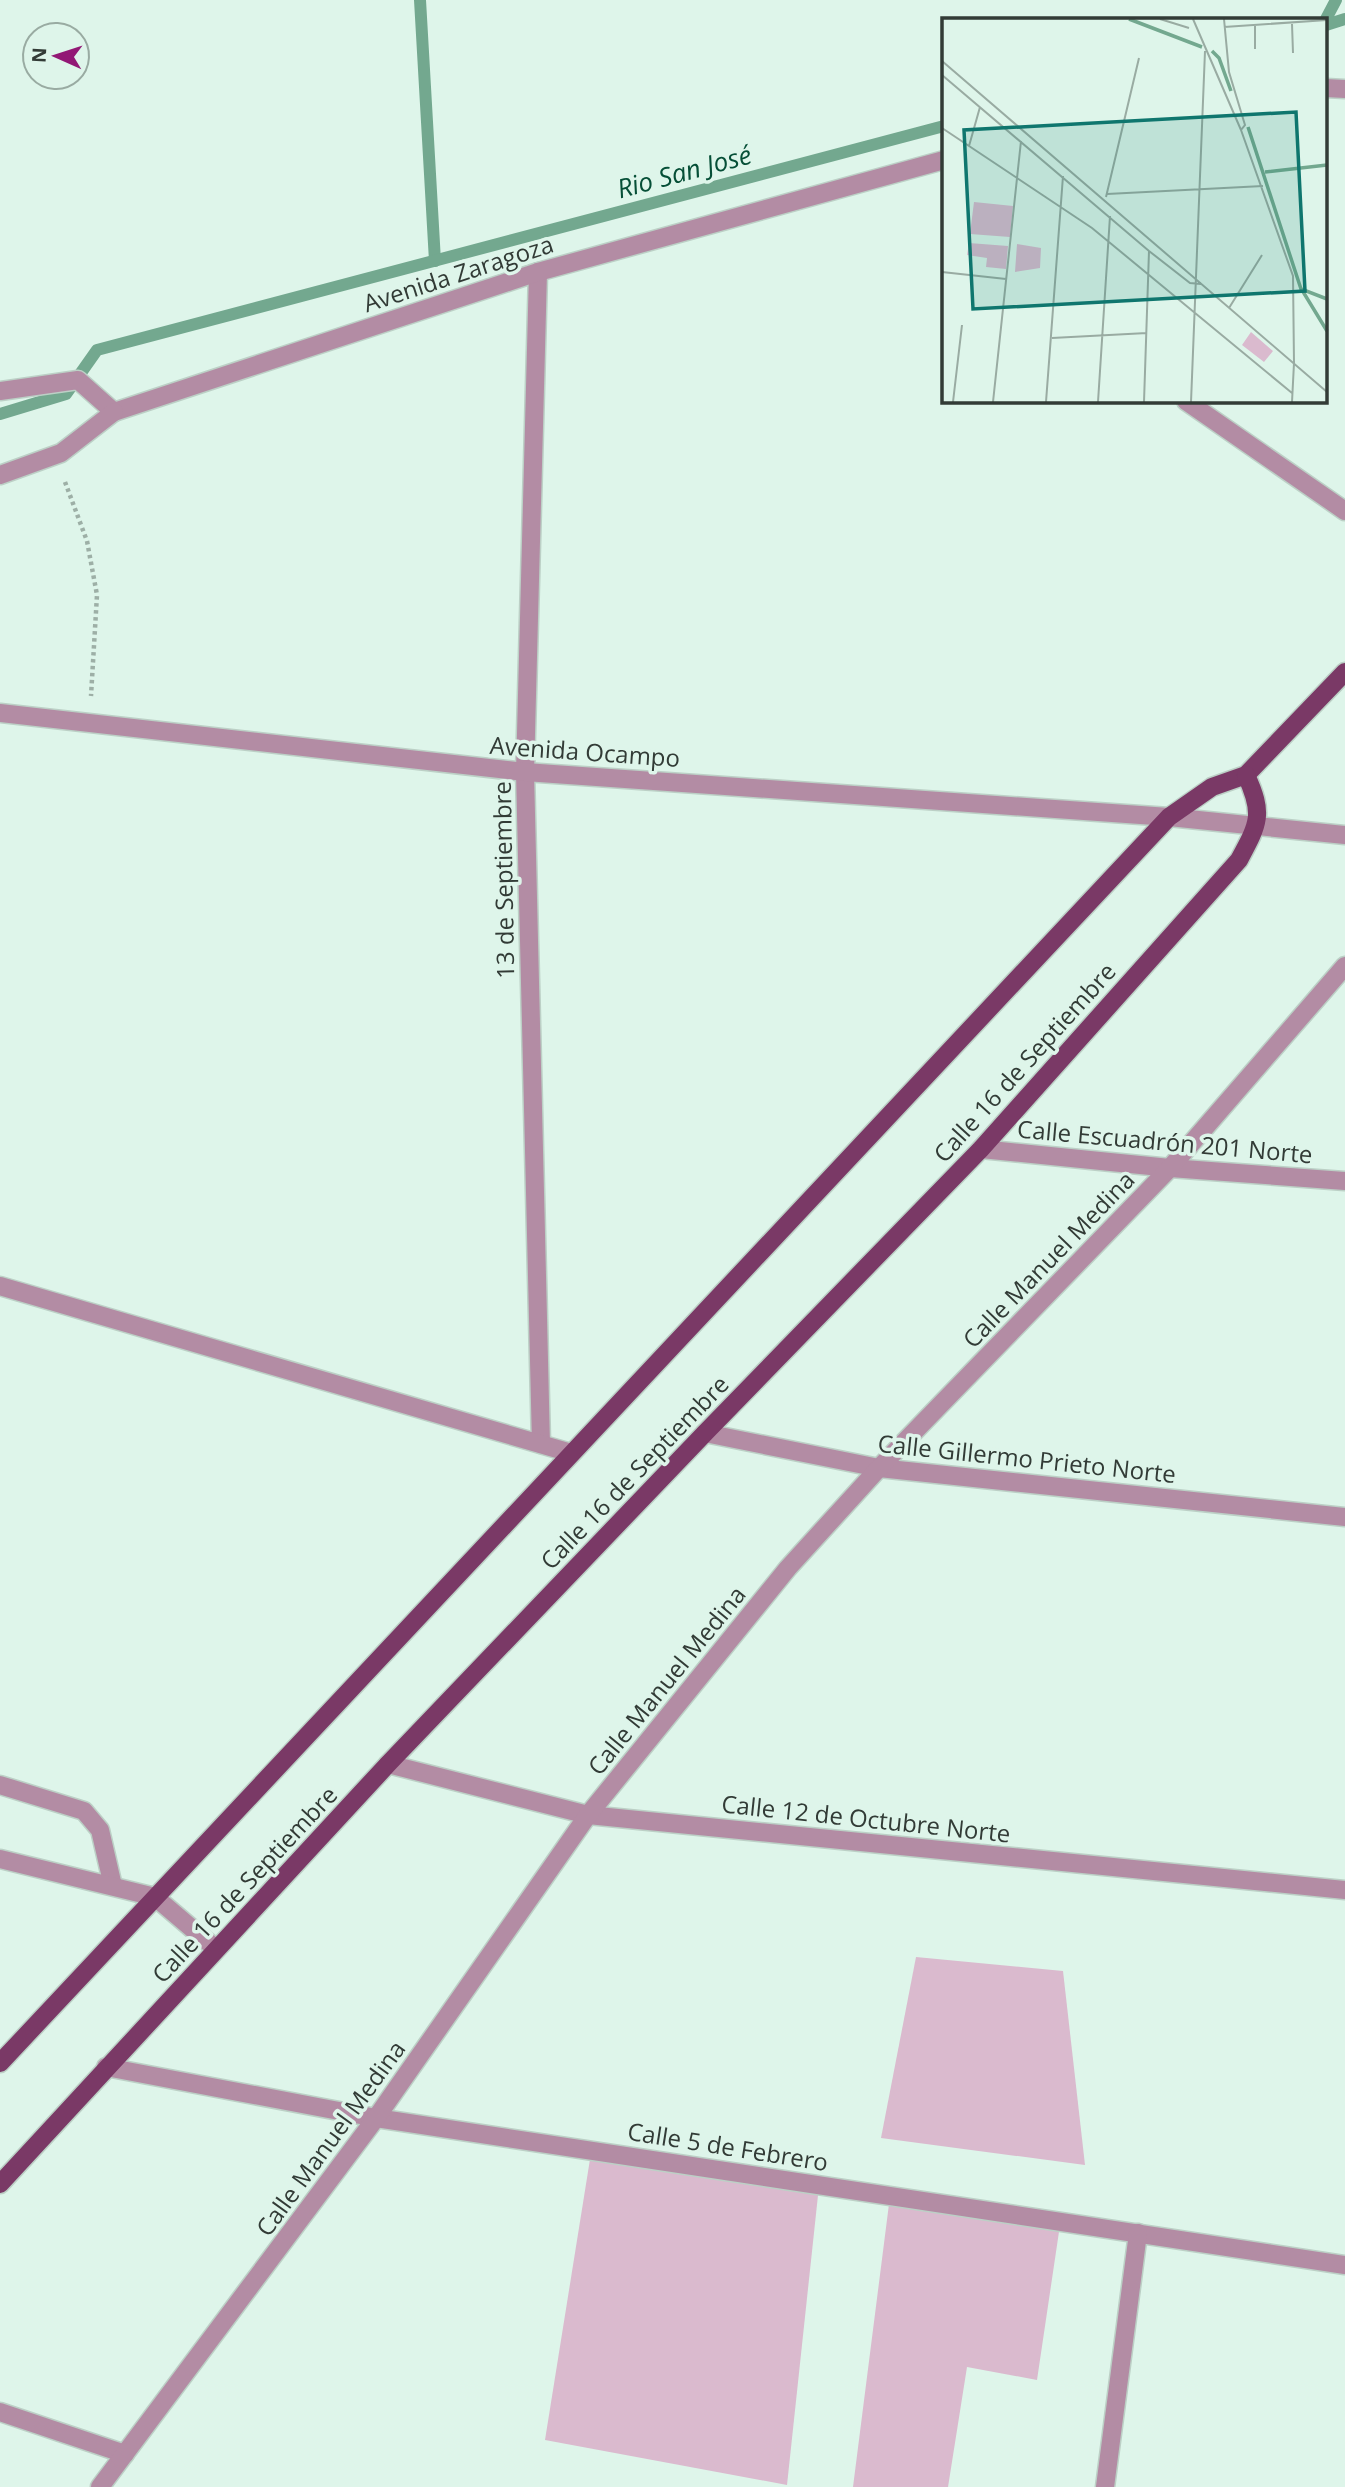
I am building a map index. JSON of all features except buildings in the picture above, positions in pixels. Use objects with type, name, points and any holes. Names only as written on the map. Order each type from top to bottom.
[{"type":"main road","points":[[0,2063],[1168,817],[1212,787],[1246,775],[1345,672]]},
{"type":"main road","points":[[1246,775],[1257,799],[1256,828]]},
{"type":"main road","name":"Calle 16 de Septiembre","points":[[0,2184],[388,1764],[981,1149],[1239,860],[1256,828]]},
{"type":"street","name":"Avenida Zaragoza","points":[[0,475],[61,453],[114,412],[538,272],[942,161]]},
{"type":"street","name":"13 de Septiembre","points":[[538,272],[525,772],[541,1444]]},
{"type":"street","points":[[0,391],[78,380],[114,412]]},
{"type":"street","points":[[1187,402],[1345,511]]},
{"type":"street","name":"Avenida Ocampo","points":[[0,713],[525,772],[1168,817],[1345,835]]},
{"type":"street","name":"Calle Manuel Medina","points":[[100,2487],[376,2118],[589,1815],[788,1568],[878,1468],[1170,1168],[1345,966]]},
{"type":"street","name":"Calle Escuadrón 201 Norte","points":[[981,1149],[1170,1168],[1345,1181]]},
{"type":"street","points":[[0,1286],[571,1453]]},
{"type":"street","name":"Calle Gillermo Prieto Norte","points":[[705,1433],[878,1468],[1345,1517]]},
{"type":"street","name":"Calle 12 de Octubre Norte","points":[[388,1764],[589,1815],[1345,1890]]},
{"type":"street","points":[[0,1785],[84,1811],[100,1830],[113,1886]]},
{"type":"street","points":[[0,1859],[155,1897],[216,1949]]},
{"type":"street","name":"Calle 5 de Febrero","points":[[106,2067],[376,2118],[1345,2265]]},
{"type":"street","points":[[1105,2487],[1138,2233]]},
{"type":"street","points":[[0,2412],[125,2454]]},
{"type":"path","points":[[61,453],[65,482],[87,541],[97,595],[89,725]]},
{"type":"shaded area","points":[[916,1957],[1063,1971],[1085,2165],[881,2138]]},
{"type":"shaded area","points":[[591,2153],[819,2186],[787,2485],[545,2440]]},
{"type":"shaded area","points":[[889,2204],[1060,2225],[1037,2380],[967,2367],[948,2487],[853,2487]]},
{"type":"waterway","name":"Rio San José","points":[[420,0],[435,261]]},
{"type":"waterway","name":"Rio San José","points":[[1327,18],[1336,0]]},
{"type":"waterway","name":"Rio San José","points":[[1328,24],[1345,19]]},
{"type":"waterway","name":"Rio San José","points":[[0,414],[66,394],[97,350],[942,127]]}]
